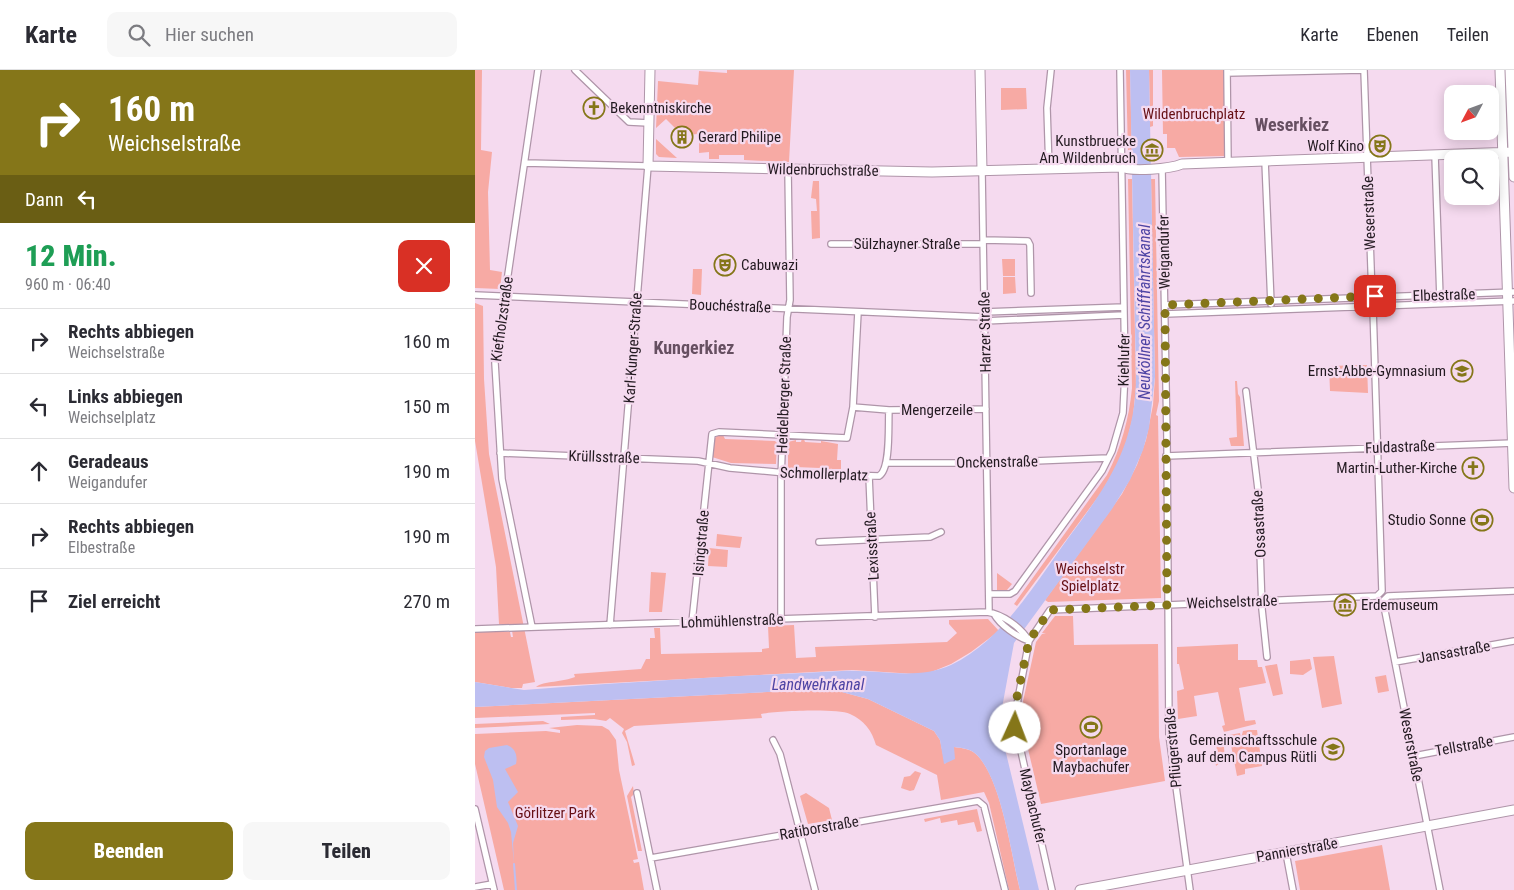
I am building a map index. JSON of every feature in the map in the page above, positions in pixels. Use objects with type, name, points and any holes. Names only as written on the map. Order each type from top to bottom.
[{"type":"street","name":"Kiefholzstraße","points":[[532,628],[504,488],[495,363],[538,70]]},
{"type":"street","points":[[575,70],[629,122],[649,123]]},
{"type":"street","name":"Karl-Kunger-Straße","points":[[611,625],[648,166],[650,70]]},
{"type":"street","name":"Harzer Straße","points":[[980,70],[989,594],[992,613]]},
{"type":"street","points":[[1049,169],[1047,108],[1051,70]]},
{"type":"street","name":"Kiehlufer","points":[[989,594],[1010,594],[1019,586],[1092,487],[1108,458],[1123,413],[1128,166],[1120,70]]},
{"type":"street","points":[[1229,163],[1227,72],[1363,70]]},
{"type":"street","name":"Weserstraße","points":[[1363,70],[1372,296]]},
{"type":"street","points":[[1500,70],[1511,297],[1514,488]]},
{"type":"street","points":[[1510,70],[1514,177]]},
{"type":"street","name":"Wildenbruchstraße","points":[[1151,165],[1162,168],[1182,164],[1513,152]]},
{"type":"street","points":[[1435,155],[1440,304]]},
{"type":"street","points":[[1265,161],[1271,310]]},
{"type":"street","name":"Wildenbruchstraße","points":[[525,163],[788,170],[982,171],[1151,165],[1177,162],[1182,164]]},
{"type":"street","name":"Weigandufer","points":[[1162,168],[1166,456]]},
{"type":"street","name":"Heidelberger Straße","points":[[781,620],[781,473],[789,308],[788,170]]},
{"type":"street","name":"Sülzhayner Straße","points":[[831,244],[1027,241],[1030,245],[1031,293]]},
{"type":"street","name":"Bouchéstraße","points":[[475,295],[505,298],[984,316],[1124,315]]},
{"type":"street","name":"Elbestraße","points":[[1165,305],[1372,296],[1511,297]]},
{"type":"street","name":"Elbestraße","points":[[1165,314],[1373,308],[1511,297]]},
{"type":"street","name":"Bouchéstraße","points":[[984,316],[1124,307]]},
{"type":"street","points":[[1373,308],[1377,448]]},
{"type":"street","points":[[708,462],[710,438],[715,432],[847,438],[853,408],[858,312]]},
{"type":"street","name":"Ossastraße","points":[[1246,391],[1259,507],[1267,657]]},
{"type":"street","points":[[853,408],[889,410]]},
{"type":"street","name":"Mengerzeile","points":[[889,410],[986,409]]},
{"type":"street","name":"Schmollerplatz","points":[[708,462],[730,468],[781,473],[881,475],[887,463],[889,410]]},
{"type":"street","name":"Fuldastraße","points":[[1166,456],[1513,443]]},
{"type":"street","name":"Weichselstraße","points":[[1050,611],[1053,609],[1377,596],[1382,592],[1377,448]]},
{"type":"street","name":"Krüllsstraße","points":[[500,453],[708,462]]},
{"type":"street","name":"Pflügerstraße","points":[[1166,456],[1169,735],[1190,890]]},
{"type":"street","name":"Onckenstraße","points":[[887,463],[987,463],[1108,458]]},
{"type":"street","name":"Isingstraße","points":[[692,622],[708,462]]},
{"type":"street","name":"Lexisstraße","points":[[869,476],[875,617]]},
{"type":"street","points":[[819,542],[930,537],[941,532]]},
{"type":"street","name":"Weserstraße","points":[[1441,890],[1383,601],[1390,596],[1514,591]]},
{"type":"street","name":"Maybachufer","points":[[1050,611],[1029,641],[1014,720],[1053,890]]},
{"type":"street","points":[[992,613],[1029,641]]},
{"type":"street","name":"Lohmühlenstraße","points":[[475,629],[992,613]]},
{"type":"street","name":"Jansastraße","points":[[1395,662],[1514,641]]},
{"type":"street","name":"Tellstraße","points":[[1414,756],[1514,737]]},
{"type":"street","points":[[773,740],[780,754],[815,890]]},
{"type":"street","points":[[637,793],[657,890]]},
{"type":"street","name":"Ratiborstraße","points":[[651,858],[981,801],[984,806],[1005,890]]},
{"type":"street","points":[[475,809],[493,887],[475,887]]},
{"type":"street","name":"Pannierstraße","points":[[1080,890],[1116,887],[1186,871],[1514,810]]},
{"type":"street","points":[[1286,853],[1293,890]]},
{"type":"green space","points":[[475,70],[482,70],[481,150],[492,152],[488,192],[490,270],[502,272],[500,289],[475,288]]},
{"type":"green space","points":[[727,70],[794,70],[789,162],[744,160],[744,155],[719,155],[719,159],[709,159],[709,152],[699,153],[699,134],[682,135],[666,119],[656,128],[658,81],[698,85],[699,71],[727,73]]},
{"type":"green space","points":[[1126,70],[1130,70],[1132,154],[1128,154]]},
{"type":"green space","points":[[1149,70],[1153,70],[1153,126],[1150,127]]},
{"type":"green space","name":"Wildenbruchplatz","points":[[1162,70],[1225,70],[1227,156],[1179,157],[1175,148],[1167,148],[1167,134],[1163,134]]},
{"type":"green space","points":[[1001,88],[1026,88],[1027,109],[1001,110]]},
{"type":"green space","points":[[656,139],[677,158],[659,157],[656,154]]},
{"type":"green space","points":[[1128,179],[1132,179],[1136,386],[1133,417],[1119,462],[1101,493],[1017,606],[1014,604],[1107,475],[1124,433],[1132,388]]},
{"type":"green space","name":"Weichselstr Spielplatz","points":[[1151,179],[1155,179],[1159,401],[1156,415],[1158,416],[1161,598],[1048,602],[1045,600],[1122,494],[1137,465],[1146,440],[1153,405],[1155,377]]},
{"type":"green space","points":[[813,181],[819,181],[820,238],[812,239],[811,211],[817,211],[816,199],[811,198]]},
{"type":"green space","points":[[1002,259],[1015,259],[1015,276],[1003,276]]},
{"type":"green space","points":[[693,269],[702,269],[701,295],[692,294]]},
{"type":"green space","points":[[1003,277],[1015,277],[1016,293],[1003,294]]},
{"type":"green space","points":[[475,303],[483,306],[484,379],[489,454],[535,682],[523,684],[522,688],[475,682],[475,632],[510,632],[511,637],[513,637],[511,624],[499,624],[496,567],[475,441]]},
{"type":"green space","points":[[1367,365],[1368,393],[1330,391],[1329,366]]},
{"type":"green space","points":[[1235,381],[1237,381],[1240,397],[1244,446],[1231,446],[1229,438],[1237,437]]},
{"type":"green space","points":[[718,435],[723,435],[725,439],[775,441],[777,443],[776,464],[731,463],[712,457],[714,439]]},
{"type":"green space","points":[[802,438],[805,442],[821,443],[821,441],[838,444],[837,460],[841,460],[841,469],[829,469],[829,471],[820,470],[820,468],[795,467],[794,470],[788,470],[788,442],[796,440],[796,442],[801,442]]},
{"type":"green space","points":[[717,534],[742,537],[740,548],[716,546]]},
{"type":"green space","points":[[709,548],[728,550],[727,567],[708,566]]},
{"type":"green space","points":[[651,572],[666,573],[662,612],[649,612]]},
{"type":"green space","points":[[997,573],[1012,584],[1007,590],[997,591]]},
{"type":"green space","name":"Sportanlage Maybachufer","points":[[1055,616],[1073,616],[1074,645],[1158,644],[1159,737],[1165,781],[1041,804],[1020,715],[1036,642],[1042,634],[1046,634],[1042,633]]},
{"type":"green space","points":[[988,619],[999,631],[951,664],[929,673],[915,674],[852,670],[536,687],[570,679],[575,677],[574,674],[641,669],[646,659],[650,659],[650,638],[655,638],[654,628],[660,628],[661,654],[762,652],[762,649],[769,648],[768,626],[794,625],[796,658],[816,657],[815,647],[947,642],[957,633],[949,624],[949,620]]},
{"type":"green space","points":[[1238,644],[1238,660],[1257,660],[1258,667],[1262,667],[1266,683],[1239,688],[1245,721],[1255,720],[1256,724],[1224,732],[1222,726],[1225,725],[1218,692],[1194,696],[1197,716],[1178,719],[1177,691],[1184,689],[1179,664],[1177,664],[1177,647]]},
{"type":"green space","points":[[1334,656],[1342,704],[1322,708],[1313,657]]},
{"type":"green space","points":[[1310,659],[1312,669],[1303,675],[1290,674],[1290,661]]},
{"type":"green space","points":[[1277,664],[1283,694],[1273,696],[1265,666]]},
{"type":"green space","points":[[1386,675],[1389,691],[1378,693],[1375,677]]},
{"type":"green space","points":[[788,691],[838,691],[868,699],[934,731],[940,740],[945,764],[954,747],[967,749],[976,754],[986,768],[999,800],[1005,819],[1020,890],[1009,890],[989,803],[984,792],[941,800],[937,775],[876,745],[867,726],[850,714],[833,711],[792,711],[761,714],[762,718],[634,726],[625,731],[635,765],[632,766],[627,742],[622,733],[624,729],[610,718],[606,721],[594,719],[561,720],[561,717],[595,715],[595,713],[475,718],[475,707]]},
{"type":"green space","points":[[543,721],[550,724],[475,728],[475,724]]},
{"type":"green space","name":"Görlitzer Park","points":[[577,725],[602,726],[609,730],[616,740],[619,770],[638,859],[633,860],[634,863],[639,862],[644,890],[504,890],[475,764],[475,734],[546,731],[560,733],[560,730],[549,728]]},
{"type":"green space","points":[[1257,730],[1262,766],[1245,769],[1245,774],[1237,776],[1230,740],[1225,741],[1224,736],[1240,733],[1241,738],[1243,731]]},
{"type":"green space","points":[[1223,736],[1225,759],[1216,766],[1215,760],[1218,759],[1216,743],[1212,743],[1211,738]]},
{"type":"green space","points":[[915,771],[921,773],[914,790],[910,791],[901,788],[904,777],[910,776]]},
{"type":"green space","points":[[633,786],[634,794],[631,797],[642,851],[638,851],[627,796]]},
{"type":"green space","points":[[806,793],[829,808],[832,820],[808,824],[800,796]]},
{"type":"green space","points":[[977,809],[982,831],[977,832],[974,822],[958,825],[957,820],[941,823],[940,818],[925,822],[924,819]]},
{"type":"green space","points":[[1382,845],[1390,890],[1300,890],[1295,861]]},
{"type":"water","points":[[1130,70],[1149,70],[1155,377],[1149,428],[1143,450],[1130,480],[1112,509],[1014,643],[999,724],[1039,890],[1020,890],[1005,819],[993,783],[978,756],[970,750],[954,747],[955,759],[944,764],[940,740],[934,731],[868,699],[838,691],[788,691],[475,707],[475,682],[524,690],[682,679],[842,671],[924,672],[938,670],[951,665],[987,641],[1031,591],[1096,499],[1117,463],[1131,423],[1135,401],[1136,377]]},
{"type":"water","points":[[507,745],[514,750],[517,758],[516,764],[505,769],[518,792],[508,802],[518,826],[513,843],[514,864],[511,832],[508,823],[497,807],[493,780],[484,757],[485,751],[489,748]]},
{"type":"waterway","points":[[514,864],[516,890]]},
{"type":"place","name":"Bekenntniskirche","points":[[594,108]]},
{"type":"place","name":"Gerard Philipe","points":[[682,137]]},
{"type":"place","name":"Wolf Kino","points":[[1380,146]]},
{"type":"place","name":"Kunstbruecke Am Wildenbruch","points":[[1152,150]]},
{"type":"place","name":"Cabuwazi","points":[[725,265]]},
{"type":"place","name":"Ernst-Abbe-Gymnasium","points":[[1462,371]]},
{"type":"place","name":"Martin-Luther-Kirche","points":[[1473,468]]},
{"type":"place","name":"Studio Sonne","points":[[1482,520]]},
{"type":"place","name":"Erdemuseum","points":[[1345,605]]},
{"type":"place","name":"Sportanlage Maybachufer","points":[[1091,727]]},
{"type":"place","name":"Gemeinschaftsschule auf dem Campus Rütli","points":[[1333,749]]},
{"type":"district","name":"Weserkiez","points":[[1292,125]]},
{"type":"district","name":"Kungerkiez","points":[[694,348]]},
{"type":"route","points":[[1015,728],[1014,711],[1029,641],[1050,610],[1167,605],[1165,305],[1366,298],[1375,296]]},
{"type":"water label","name":"Neuköllner Schifffahrtskanal","points":[[1144,312]]},
{"type":"water label","name":"Landwehrkanal","points":[[818,684]]}]
